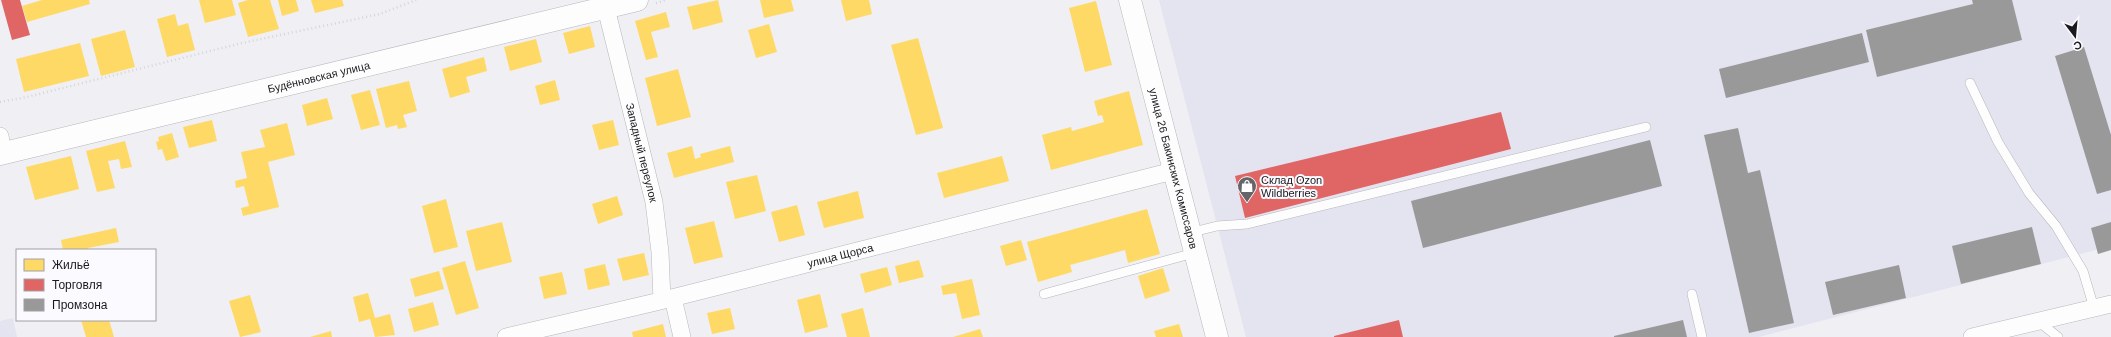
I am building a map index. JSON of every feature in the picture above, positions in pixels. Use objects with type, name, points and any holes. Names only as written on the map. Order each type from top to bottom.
[{"type":"street","name":"Будённовская улица","points":[[1,148],[604,4],[637,0]]},
{"type":"street","name":"улица 26 Бакинских Комиссаров","points":[[1130,0],[1216,337]]},
{"type":"street","name":"Западный переулок","points":[[604,4],[654,202],[667,299],[682,337]]},
{"type":"street","name":"улица Щорса","points":[[506,337],[667,299],[1173,171]]},
{"type":"street","points":[[1972,337],[2111,304]]},
{"type":"lane","points":[[1970,83],[1998,142],[2029,194],[2056,226],[2083,271],[2094,308]]},
{"type":"lane","points":[[1044,294],[1192,243],[1217,226],[1247,224],[1646,127]]},
{"type":"lane","points":[[1692,294],[1702,337]]},
{"type":"lane","points":[[2038,321],[2058,337]]},
{"type":"path","points":[[0,102],[27,97],[242,43],[380,14],[416,0]]},
{"type":"shaded area","points":[[1159,0],[2111,0],[2111,246],[1759,337],[1246,337]]},
{"type":"shaded area","points":[[13,318],[17,337],[0,337],[0,321]]},
{"type":"building: Жильё","points":[[42,0],[89,0],[90,4],[27,22],[22,6]]},
{"type":"building: Жильё","points":[[199,0],[232,0],[236,15],[205,23]]},
{"type":"building: Жильё","points":[[248,0],[270,0],[279,29],[248,37],[238,3]]},
{"type":"building: Жильё","points":[[278,0],[296,0],[299,11],[282,16]]},
{"type":"building: Жильё","points":[[311,0],[342,0],[344,6],[315,13]]},
{"type":"building: Жильё","points":[[718,0],[723,22],[693,30],[687,7]]},
{"type":"building: Жильё","points":[[760,0],[791,0],[794,11],[764,18]]},
{"type":"building: Жильё","points":[[841,0],[869,0],[872,14],[846,21]]},
{"type":"building: Жильё","points":[[1096,1],[1112,65],[1085,72],[1069,8]]},
{"type":"building: Жильё","points":[[666,12],[670,27],[651,32],[658,57],[646,60],[635,21]]},
{"type":"building: Жильё","points":[[175,14],[178,26],[188,23],[195,50],[167,57],[157,19]]},
{"type":"building: Жильё","points":[[769,24],[777,52],[756,58],[748,30]]},
{"type":"building: Жильё","points":[[590,26],[595,47],[569,54],[563,33]]},
{"type":"building: Жильё","points":[[125,30],[135,67],[101,76],[91,39]]},
{"type":"building: Жильё","points":[[918,38],[943,128],[916,135],[891,45]]},
{"type":"building: Жильё","points":[[536,39],[542,62],[510,71],[504,47]]},
{"type":"building: Жильё","points":[[80,43],[89,76],[24,92],[16,59]]},
{"type":"building: Жильё","points":[[484,57],[487,71],[466,77],[470,92],[450,98],[442,69]]},
{"type":"building: Жильё","points":[[678,69],[691,117],[657,126],[645,78]]},
{"type":"building: Жильё","points":[[555,80],[560,100],[540,105],[535,86]]},
{"type":"building: Жильё","points":[[409,81],[417,111],[403,115],[407,127],[398,129],[397,125],[386,128],[376,89]]},
{"type":"building: Жильё","points":[[370,90],[380,125],[361,130],[351,95]]},
{"type":"building: Жильё","points":[[1129,91],[1143,145],[1051,170],[1042,135],[1071,127],[1072,131],[1104,122],[1102,115],[1098,116],[1094,101]]},
{"type":"building: Жильё","points":[[327,98],[333,119],[307,126],[302,105]]},
{"type":"building: Жильё","points":[[212,120],[217,141],[189,148],[183,127]]},
{"type":"building: Жильё","points":[[613,120],[619,145],[599,150],[592,125]]},
{"type":"building: Жильё","points":[[287,123],[295,155],[268,162],[279,207],[243,216],[241,208],[249,206],[244,186],[236,188],[235,181],[247,178],[241,152],[265,147],[260,130]]},
{"type":"building: Жильё","points":[[172,133],[179,157],[166,161],[162,149],[158,150],[156,142],[159,141],[158,137]]},
{"type":"building: Жильё","points":[[125,141],[132,167],[121,169],[119,159],[108,161],[115,188],[97,192],[86,151]]},
{"type":"building: Жильё","points":[[692,146],[695,159],[701,157],[700,154],[730,146],[734,162],[674,178],[667,153]]},
{"type":"building: Жильё","points":[[71,156],[79,189],[35,200],[26,167]]},
{"type":"building: Жильё","points":[[1002,156],[1009,181],[944,198],[937,173]]},
{"type":"building: Жильё","points":[[757,175],[766,211],[735,219],[726,182]]},
{"type":"building: Жильё","points":[[858,191],[864,218],[824,228],[817,202]]},
{"type":"building: Жильё","points":[[617,196],[623,215],[598,224],[592,204]]},
{"type":"building: Жильё","points":[[446,199],[458,247],[434,253],[422,206]]},
{"type":"building: Жильё","points":[[797,205],[805,235],[779,242],[771,212]]},
{"type":"building: Жильё","points":[[1147,209],[1160,254],[1128,263],[1125,250],[1070,265],[1072,272],[1038,282],[1027,242]]},
{"type":"building: Жильё","points":[[714,221],[723,257],[694,264],[685,228]]},
{"type":"building: Жильё","points":[[502,222],[512,262],[476,271],[466,231]]},
{"type":"building: Жильё","points":[[116,228],[119,242],[88,249],[63,249],[61,240]]},
{"type":"building: Жильё","points":[[1021,240],[1027,260],[1006,266],[1000,246]]},
{"type":"building: Жильё","points":[[644,253],[649,275],[623,281],[617,259]]},
{"type":"building: Жильё","points":[[919,260],[924,277],[899,283],[895,266]]},
{"type":"building: Жильё","points":[[465,261],[479,308],[456,315],[442,268]]},
{"type":"building: Жильё","points":[[605,264],[610,285],[588,290],[584,269]]},
{"type":"building: Жильё","points":[[887,267],[892,285],[865,293],[860,274]]},
{"type":"building: Жильё","points":[[1163,268],[1170,291],[1145,299],[1138,276]]},
{"type":"building: Жильё","points":[[439,271],[444,289],[415,297],[410,279]]},
{"type":"building: Жильё","points":[[562,272],[567,294],[544,299],[539,277]]},
{"type":"building: Жильё","points":[[972,279],[980,315],[962,319],[956,293],[943,295],[941,286]]},
{"type":"building: Жильё","points":[[368,293],[375,318],[390,314],[395,335],[375,337],[370,319],[359,322],[353,297]]},
{"type":"building: Жильё","points":[[820,294],[828,327],[805,333],[797,300]]},
{"type":"building: Жильё","points":[[250,295],[261,332],[240,337],[229,301]]},
{"type":"building: Жильё","points":[[433,302],[439,325],[414,332],[408,309]]},
{"type":"building: Жильё","points":[[730,308],[735,329],[712,334],[707,313]]},
{"type":"building: Жильё","points":[[863,308],[870,337],[847,337],[841,314]]},
{"type":"building: Жильё","points":[[81,321],[109,321],[114,337],[86,337]]},
{"type":"building: Жильё","points":[[663,324],[666,337],[633,337],[632,332]]},
{"type":"building: Жильё","points":[[1179,324],[1183,337],[1156,337],[1154,331]]},
{"type":"building: Жильё","points":[[980,329],[983,337],[953,337]]},
{"type":"building: Жильё","points":[[331,331],[332,337],[310,337]]},
{"type":"building: Торговля","points":[[1,0],[20,0],[30,35],[12,40]]},
{"type":"building: Торговля","points":[[1501,112],[1511,149],[1245,218],[1235,176]]},
{"type":"building: Торговля","points":[[1399,320],[1403,337],[1334,337],[1334,336]]},
{"type":"building: Промзона","points":[[1972,0],[2012,0],[2022,40],[1877,77],[1866,30],[1973,4]]},
{"type":"building: Промзона","points":[[1862,33],[1869,62],[1726,98],[1719,69]]},
{"type":"building: Промзона","points":[[2084,47],[2111,135],[2111,190],[2097,194],[2055,56]]},
{"type":"building: Промзона","points":[[1738,128],[1748,173],[1760,170],[1794,323],[1749,333],[1704,135]]},
{"type":"building: Промзона","points":[[1650,140],[1662,186],[1423,248],[1411,201]]},
{"type":"building: Промзона","points":[[2111,222],[2111,250],[2098,254],[2091,228]]},
{"type":"building: Промзона","points":[[2032,227],[2041,264],[1961,284],[1952,246]]},
{"type":"building: Промзона","points":[[1899,265],[1906,298],[1833,315],[1825,282]]},
{"type":"building: Промзона","points":[[1683,320],[1687,337],[1614,337],[1614,336]]},
{"type":"place","name":"Склад Ozon Wildberries","points":[[1247,203]]}]
